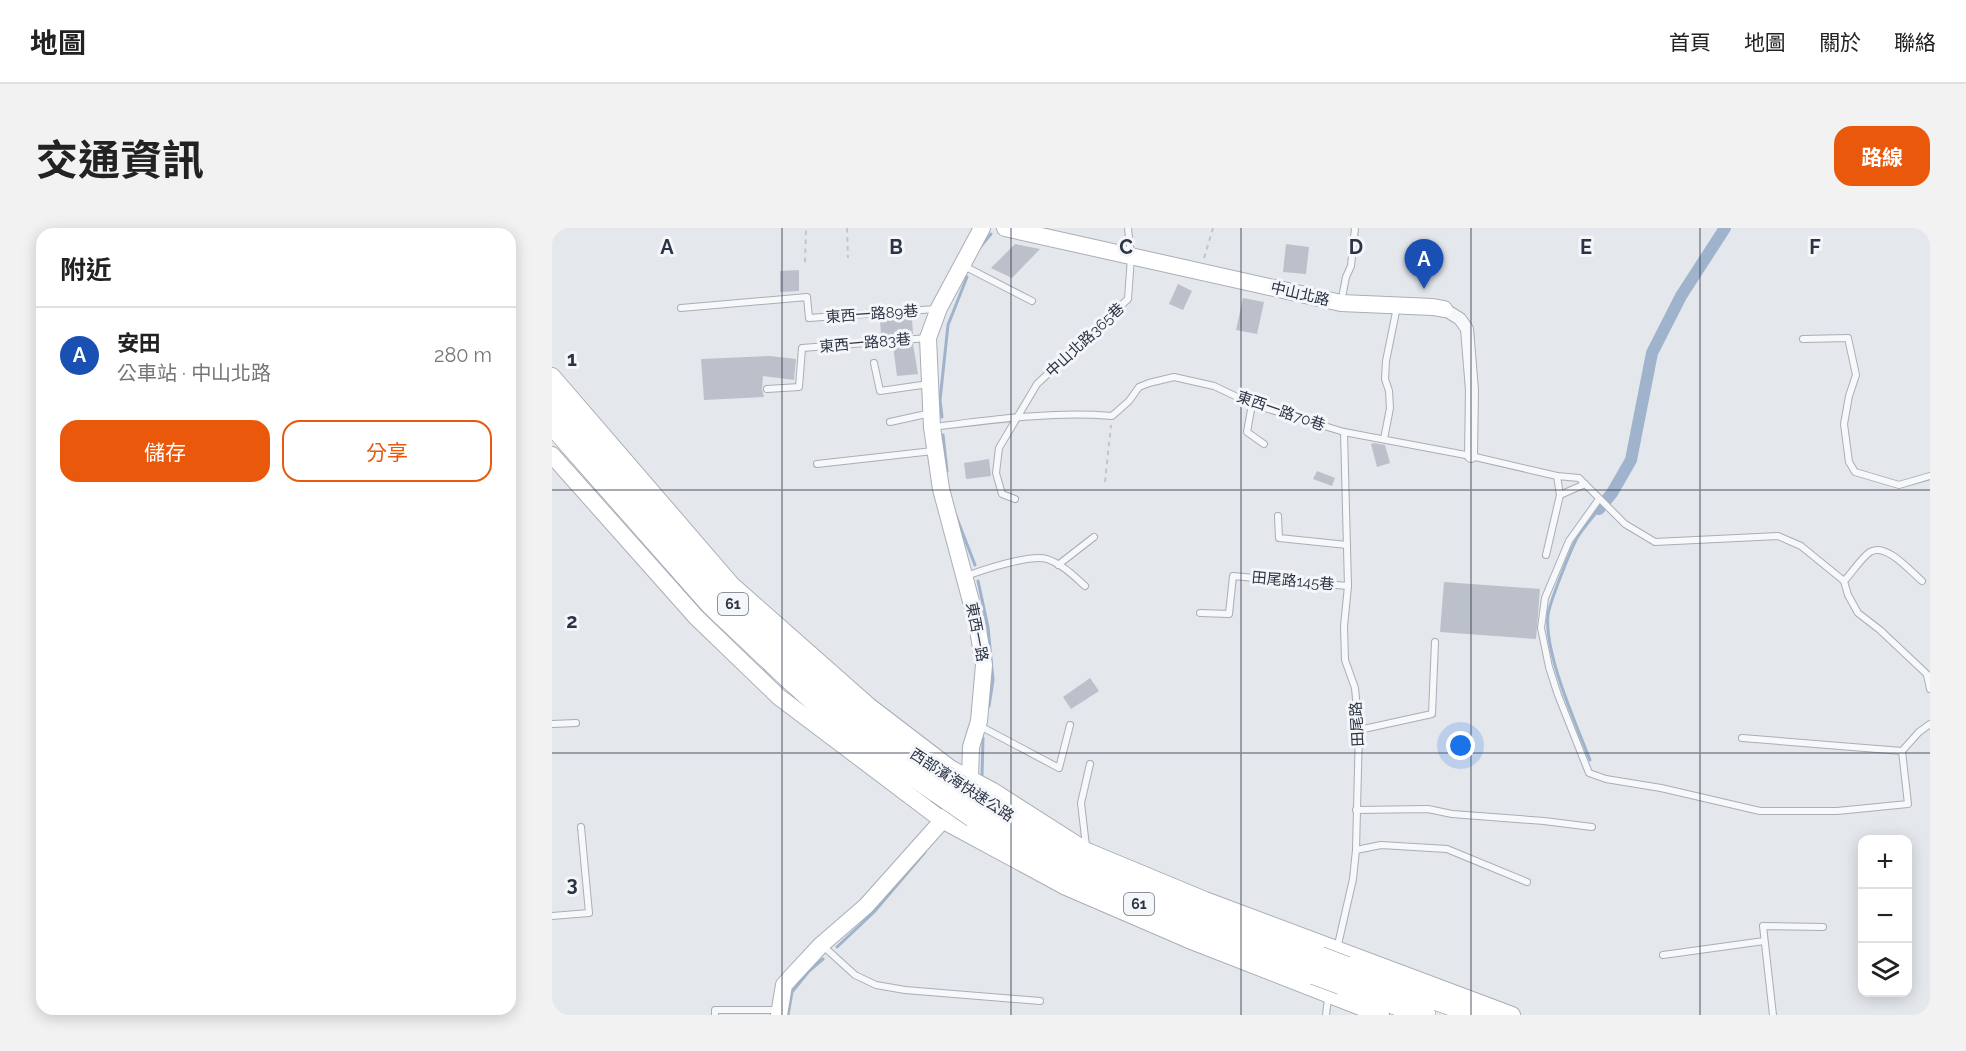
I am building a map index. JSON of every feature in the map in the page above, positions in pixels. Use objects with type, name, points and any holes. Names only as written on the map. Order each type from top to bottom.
[{"type":"highway","name":"西部濱海快速公路","points":[[552,398],[726,597],[801,666],[941,784]]},
{"type":"highway","name":"西部濱海快速公路","points":[[552,424],[719,612],[843,727],[941,784],[979,810],[1425,1015]]},
{"type":"highway","name":"西部濱海快速公路","points":[[1331,971],[1479,1015]]},
{"type":"street","name":"東西一路","points":[[779,1012],[784,986],[821,945],[866,906],[952,810],[970,777],[971,747],[978,725],[984,665],[965,576],[940,489],[932,420],[927,338],[961,264],[981,228]]},
{"type":"street","name":"中山北路","points":[[1005,228],[1341,303],[1444,309],[1460,319],[1467,330],[1472,390],[1471,456]]},
{"type":"street","points":[[552,376],[732,585],[869,705],[950,768],[970,777],[1087,851],[1205,900],[1331,971],[1381,1015]]},
{"type":"street","points":[[552,455],[696,617],[779,697],[942,820],[1066,887],[1189,940],[1331,971],[1512,1015]]},
{"type":"lane","name":"中山北路365巷","points":[[1015,500],[1002,494],[996,473],[999,448],[1037,384],[1128,299],[1131,257],[1128,228]]},
{"type":"lane","points":[[1341,303],[1346,277],[1351,266],[1354,228]]},
{"type":"lane","points":[[961,264],[1032,301]]},
{"type":"lane","name":"東西一路89巷","points":[[681,308],[807,297],[809,318],[939,309]]},
{"type":"lane","points":[[1384,439],[1390,408],[1389,391],[1385,379],[1386,361],[1397,305]]},
{"type":"lane","name":"東西一路83巷","points":[[768,389],[799,387],[802,348],[927,338]]},
{"type":"lane","points":[[1803,339],[1848,338],[1857,375],[1849,396],[1844,424],[1848,462],[1855,472],[1899,485],[1930,476]]},
{"type":"lane","points":[[874,363],[880,391],[930,384]]},
{"type":"lane","name":"東西一路70巷","points":[[1112,416],[1129,401],[1139,387],[1174,377],[1214,386],[1252,404],[1344,432],[1471,456],[1557,476],[1579,478],[1585,484]]},
{"type":"lane","points":[[1252,404],[1247,432],[1264,444]]},
{"type":"lane","points":[[890,422],[1083,414],[1112,416]]},
{"type":"lane","name":"田尾路","points":[[1326,1015],[1331,971],[1353,879],[1356,850],[1359,730],[1355,688],[1345,660],[1344,626],[1348,586],[1344,432]]},
{"type":"lane","points":[[817,464],[935,451]]},
{"type":"lane","points":[[1546,555],[1560,495],[1557,476]]},
{"type":"lane","points":[[1560,495],[1585,484],[1625,524],[1655,542],[1778,536],[1801,546],[1844,582],[1858,613],[1896,644],[1929,676],[1930,688]]},
{"type":"lane","points":[[1599,499],[1569,541],[1545,598],[1541,628],[1549,667],[1558,695],[1589,773],[1606,780],[1662,788],[1760,811],[1837,811],[1908,804],[1902,751],[1919,732],[1930,724]]},
{"type":"lane","points":[[1278,516],[1279,538],[1347,545]]},
{"type":"lane","points":[[1058,565],[1094,537]]},
{"type":"lane","points":[[1844,582],[1869,552],[1878,549],[1889,552],[1922,581]]},
{"type":"lane","points":[[965,576],[1007,563],[1046,558],[1085,586]]},
{"type":"lane","name":"田尾路145巷","points":[[1200,613],[1230,614],[1233,576],[1348,586]]},
{"type":"lane","points":[[1359,730],[1432,714],[1435,642]]},
{"type":"lane","points":[[552,724],[576,723]]},
{"type":"lane","points":[[978,725],[1059,768],[1070,726]]},
{"type":"lane","points":[[1742,738],[1902,751]]},
{"type":"lane","points":[[1087,851],[1081,804],[1090,764]]},
{"type":"lane","points":[[1356,810],[1428,809],[1452,814],[1544,821],[1592,828]]},
{"type":"lane","points":[[552,916],[590,913],[581,828]]},
{"type":"lane","points":[[1356,850],[1381,845],[1447,849],[1527,882]]},
{"type":"lane","points":[[1773,1015],[1763,926],[1823,927]]},
{"type":"lane","points":[[1664,955],[1764,941]]},
{"type":"lane","points":[[821,945],[855,975],[876,985],[905,990],[1040,1001]]},
{"type":"lane","points":[[716,1015],[715,1010],[779,1012]]},
{"type":"path","points":[[805,262],[806,228]]},
{"type":"path","points":[[847,228],[848,258]]},
{"type":"path","points":[[1199,272],[1213,228]]},
{"type":"path","points":[[1105,482],[1112,416]]},
{"type":"building","points":[[1015,244],[1040,249],[1012,278],[991,268]]},
{"type":"building","points":[[1286,244],[1309,247],[1306,274],[1283,272]]},
{"type":"building","points":[[799,270],[799,291],[780,292],[780,271]]},
{"type":"building","points":[[1178,284],[1192,291],[1183,310],[1169,304]]},
{"type":"building","points":[[1243,298],[1264,302],[1257,334],[1236,330]]},
{"type":"building","points":[[912,319],[913,334],[881,336],[880,320]]},
{"type":"building","points":[[913,344],[918,374],[897,376],[893,346]]},
{"type":"building","points":[[770,356],[796,359],[794,380],[763,376],[764,397],[704,400],[701,359]]},
{"type":"building","points":[[1371,444],[1385,445],[1390,463],[1377,467]]},
{"type":"building","points":[[989,459],[991,476],[966,479],[964,463]]},
{"type":"building","points":[[1317,471],[1335,478],[1332,486],[1313,479]]},
{"type":"building","points":[[1444,582],[1540,589],[1536,639],[1440,632]]},
{"type":"building","points":[[1090,678],[1099,691],[1071,709],[1063,697]]},
{"type":"waterway","points":[[1599,509],[1612,493],[1631,460],[1652,353],[1681,296],[1725,228]]},
{"type":"waterway","points":[[981,246],[991,234]]},
{"type":"waterway","points":[[942,417],[940,400],[948,325],[967,277]]},
{"type":"waterway","points":[[943,435],[947,471]]},
{"type":"waterway","points":[[1590,760],[1556,668],[1548,631],[1548,615],[1574,544],[1599,509]]},
{"type":"waterway","points":[[956,516],[975,565]]},
{"type":"waterway","points":[[978,581],[988,627],[993,680],[989,706]]},
{"type":"waterway","points":[[982,777],[983,738]]},
{"type":"waterway","points":[[837,947],[874,912],[925,852]]},
{"type":"waterway","points":[[788,1015],[792,992],[809,971],[823,959]]},
{"type":"place","name":"安田","points":[[1424,289]]}]
